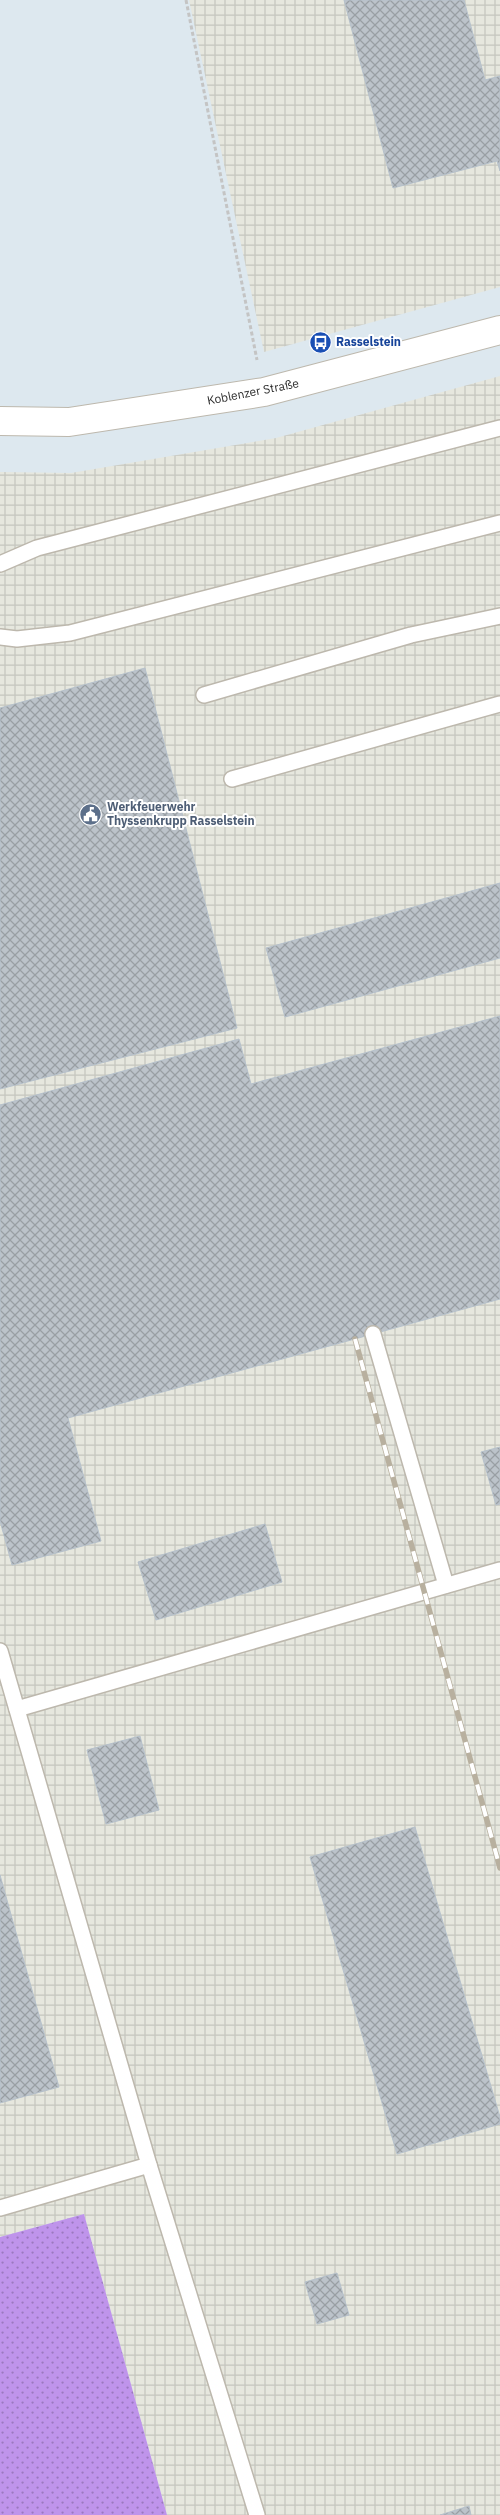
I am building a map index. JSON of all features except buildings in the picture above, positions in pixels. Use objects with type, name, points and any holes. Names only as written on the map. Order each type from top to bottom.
[{"type":"street","name":"Koblenzer Straße","points":[[0,421],[69,422],[264,392],[500,330]]},
{"type":"lane","points":[[0,564],[36,548],[500,428]]},
{"type":"lane","points":[[0,637],[17,639],[70,633],[500,523]]},
{"type":"lane","points":[[204,695],[411,635],[500,616]]},
{"type":"lane","points":[[232,779],[500,704]]},
{"type":"lane","points":[[373,1334],[446,1586]]},
{"type":"lane","points":[[17,1709],[500,1570]]},
{"type":"lane","points":[[0,1651],[149,2165],[257,2515]]},
{"type":"lane","points":[[0,2208],[149,2165]]},
{"type":"path","points":[[186,0],[264,392]]},
{"type":"path","points":[[248,363],[266,359]]},
{"type":"shaded area","points":[[189,0],[500,0],[500,287],[264,352]]},
{"type":"shaded area","points":[[500,376],[500,2515],[167,2515],[84,2214],[0,2237],[0,472],[71,473],[276,438]]},
{"type":"shaded area","points":[[84,2214],[167,2515],[0,2515],[0,2237]]},
{"type":"railway","points":[[355,1339],[500,1868]]},
{"type":"place","name":"Rasselstein","points":[[320,342]]},
{"type":"place","name":"Werkfeuerwehr Thyssenkrupp Rasselstein","points":[[91,814]]}]
